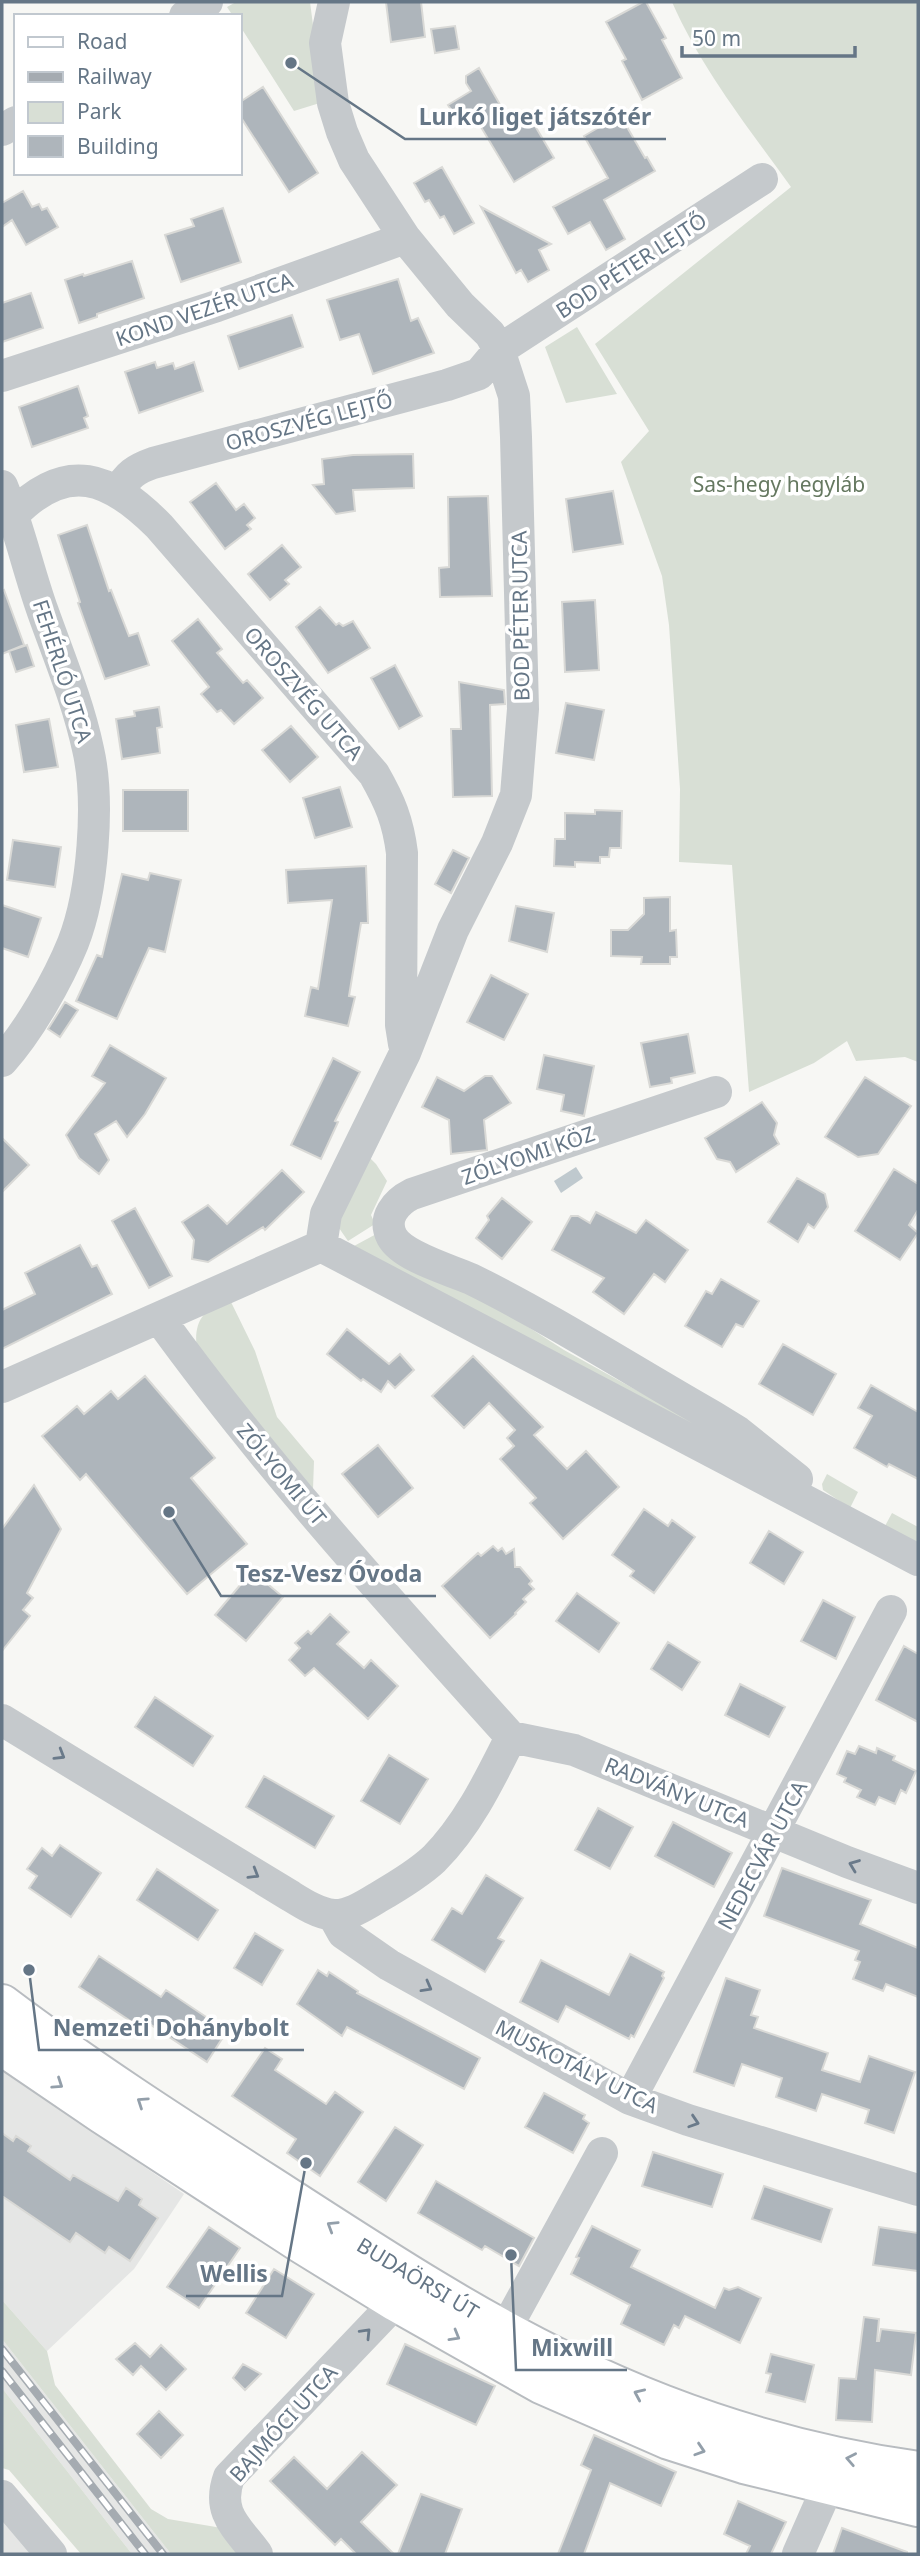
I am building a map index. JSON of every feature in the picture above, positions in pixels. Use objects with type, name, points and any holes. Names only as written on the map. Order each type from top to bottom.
[{"type":"main road","name":"BUDAÖRSI ÚT","points":[[2,2004],[100,2074],[322,2220],[505,2330],[570,2364],[662,2405],[692,2415],[805,2449],[918,2472]]},
{"type":"main road","name":"BUDAÖRSI ÚT","points":[[2,2046],[192,2173],[396,2302],[541,2384],[669,2440],[744,2464],[918,2507]]},
{"type":"street","points":[[188,14],[207,2]]},
{"type":"street","name":"BOD PÉTER UTCA","points":[[321,1246],[326,1214],[405,1053],[453,930],[497,843],[516,795],[523,709],[514,396],[499,350],[490,334],[460,305],[405,238],[354,160],[333,103],[326,43],[334,2]]},
{"type":"street","name":"BOD PÉTER LEJTŐ","points":[[499,350],[762,179]]},
{"type":"street","name":"KOND VEZÉR UTCA","points":[[2,376],[217,306],[405,238]]},
{"type":"street","name":"OROSZVÉG LEJTŐ","points":[[119,491],[129,475],[153,463],[461,381],[479,374],[499,350]]},
{"type":"street","name":"OROSZVÉG UTCA","points":[[8,500],[49,485],[81,481],[119,491],[159,526],[374,775],[391,803],[402,853],[401,1025],[405,1053]]},
{"type":"street","name":"FEHÉRLÓ UTCA","points":[[2,1061],[34,1017],[73,942],[85,895],[93,830],[94,789],[89,750],[77,707],[8,500]]},
{"type":"street","name":"ZÓLYOMI KÖZ","points":[[716,1092],[412,1194],[396,1205],[389,1221],[392,1237],[433,1265],[496,1292],[738,1432],[797,1479],[834,1514]]},
{"type":"street","points":[[2,1387],[321,1246],[918,1560]]},
{"type":"street","name":"ZÓLYOMI ÚT","points":[[159,1318],[195,1369],[359,1567],[511,1737]]},
{"type":"street","name":"NEDECVÁR UTCA","points":[[630,2099],[891,1611]]},
{"type":"street","points":[[2,1720],[311,1908],[334,1915],[352,1912],[371,1902],[434,1859],[458,1830],[511,1737]]},
{"type":"street","name":"RADVÁNY UTCA","points":[[511,1737],[573,1750],[918,1888]]},
{"type":"street","points":[[369,1952],[371,1902]]},
{"type":"street","name":"MUSKOTÁLY UTCA","points":[[334,1915],[343,1933],[369,1952],[630,2099],[688,2120],[918,2190]]},
{"type":"street","points":[[505,2330],[602,2153]]},
{"type":"street","name":"BAJMÓCI UTCA","points":[[257,2554],[227,2513],[224,2493],[229,2477],[396,2302]]},
{"type":"street","points":[[798,2554],[828,2486]]},
{"type":"street","points":[[2,2496],[51,2554]]},
{"type":"shaded area","points":[[576,1167],[583,1178],[561,1193],[554,1181]]},
{"type":"shaded area","points":[[2,2069],[184,2194],[134,2269],[47,2351],[2,2300]]},
{"type":"shaded area","points":[[2,2339],[171,2554],[132,2554],[2,2388]]},
{"type":"shaded area","points":[[2,2506],[42,2554],[2,2554]]},
{"type":"green space","points":[[236,2],[310,2],[323,102],[294,111],[242,29],[242,14],[232,14],[227,7]]},
{"type":"green space","name":"Sas-hegy hegyláb","points":[[672,2],[918,2],[918,1062],[905,1057],[856,1061],[847,1041],[814,1063],[749,1092],[732,865],[679,862],[680,789],[669,625],[662,576],[621,462],[649,431],[595,344],[791,187],[711,75]]},
{"type":"green space","points":[[577,327],[617,394],[566,403],[545,347]]},
{"type":"green space","points":[[366,1154],[387,1181],[371,1215],[375,1224],[348,1241],[339,1228],[339,1215]]},
{"type":"green space","points":[[380,1232],[564,1350],[748,1452],[780,1476],[354,1246]]},
{"type":"green space","points":[[230,1300],[255,1351],[277,1417],[314,1461],[313,1489],[198,1355],[196,1335],[200,1320],[211,1308]]},
{"type":"green space","points":[[827,1474],[858,1492],[850,1508],[823,1490],[822,1484]]},
{"type":"green space","points":[[892,1513],[918,1527],[918,1544],[885,1526]]},
{"type":"green space","points":[[2,2300],[47,2351],[55,2385],[151,2509],[168,2519],[222,2528],[243,2554],[171,2554],[2,2339]]},
{"type":"green space","points":[[2,2388],[132,2554],[81,2554],[9,2470],[2,2468]]},
{"type":"building","points":[[386,2],[421,2],[425,37],[391,42]]},
{"type":"building","points":[[646,2],[666,38],[662,40],[682,78],[642,100],[622,61],[626,59],[606,22]]},
{"type":"building","points":[[455,26],[459,49],[435,53],[431,29]]},
{"type":"building","points":[[479,68],[514,129],[531,119],[554,158],[514,182],[475,117],[461,125],[448,105],[471,91],[466,83],[466,76]]},
{"type":"building","points":[[263,87],[318,173],[289,192],[242,119],[242,101]]},
{"type":"building","points":[[620,115],[655,171],[604,200],[625,239],[606,250],[590,222],[568,234],[553,207],[608,178],[584,136]]},
{"type":"building","points":[[442,167],[474,223],[454,234],[444,216],[440,218],[429,200],[425,202],[414,183]]},
{"type":"building","points":[[23,191],[32,207],[39,204],[42,210],[47,208],[58,227],[26,245],[12,220],[2,227],[2,203]]},
{"type":"building","points":[[481,207],[551,244],[539,250],[549,270],[528,282],[521,270],[516,273]]},
{"type":"building","points":[[223,208],[241,262],[181,282],[165,235],[194,226],[191,219]]},
{"type":"building","points":[[132,261],[144,298],[79,323],[65,280]]},
{"type":"building","points":[[398,279],[411,321],[418,318],[434,353],[373,374],[359,334],[340,340],[327,300]]},
{"type":"building","points":[[31,293],[43,328],[2,342],[2,303]]},
{"type":"building","points":[[292,315],[303,347],[239,369],[228,336]]},
{"type":"building","points":[[155,362],[157,368],[173,363],[175,369],[194,362],[203,391],[139,413],[125,372]]},
{"type":"building","points":[[78,386],[88,416],[84,418],[88,428],[32,447],[19,407]]},
{"type":"building","points":[[413,454],[414,488],[353,490],[355,511],[336,514],[313,485],[324,484],[322,459],[353,455]]},
{"type":"building","points":[[216,483],[236,510],[244,504],[255,518],[247,525],[251,529],[225,549],[190,502]]},
{"type":"building","points":[[613,491],[623,544],[573,552],[566,499]]},
{"type":"building","points":[[488,496],[492,596],[440,597],[439,568],[449,567],[448,497]]},
{"type":"building","points":[[87,525],[109,591],[111,590],[129,636],[138,633],[149,665],[105,679],[58,535]]},
{"type":"building","points":[[282,545],[301,567],[285,580],[289,584],[270,600],[248,574]]},
{"type":"building","points":[[4,590],[24,645],[2,654],[2,591]]},
{"type":"building","points":[[595,600],[599,670],[565,672],[562,602]]},
{"type":"building","points":[[320,607],[336,625],[339,623],[343,626],[353,621],[370,648],[328,673],[296,627]]},
{"type":"building","points":[[198,619],[222,649],[217,653],[243,683],[247,680],[263,698],[234,724],[221,710],[217,712],[201,694],[209,687],[172,641]]},
{"type":"building","points":[[27,645],[34,666],[16,672],[9,651]]},
{"type":"building","points":[[395,665],[422,716],[399,729],[371,678]]},
{"type":"building","points":[[459,682],[504,690],[505,704],[490,705],[492,796],[453,797],[451,729],[461,729]]},
{"type":"building","points":[[566,703],[604,710],[594,760],[556,753]]},
{"type":"building","points":[[159,707],[162,727],[157,728],[160,753],[122,759],[116,719],[135,716],[134,711]]},
{"type":"building","points":[[49,719],[58,767],[24,772],[16,725]]},
{"type":"building","points":[[291,726],[318,757],[290,782],[262,750]]},
{"type":"building","points":[[340,787],[352,827],[315,838],[303,798]]},
{"type":"building","points":[[123,790],[188,790],[188,831],[123,831]]},
{"type":"building","points":[[595,810],[622,811],[621,848],[610,848],[609,857],[600,857],[600,863],[575,862],[575,867],[554,866],[555,839],[565,839],[565,813],[595,814]]},
{"type":"building","points":[[13,840],[61,847],[55,887],[7,880]]},
{"type":"building","points":[[453,850],[469,858],[451,893],[435,884]]},
{"type":"building","points":[[366,866],[368,923],[361,923],[349,996],[355,997],[348,1026],[305,1016],[311,987],[318,989],[332,900],[288,903],[286,870]]},
{"type":"building","points":[[150,873],[181,880],[165,952],[149,948],[117,1019],[76,1001],[97,955],[102,957],[122,874],[148,880]]},
{"type":"building","points":[[670,897],[670,931],[676,930],[677,957],[670,957],[670,964],[641,964],[642,957],[611,956],[611,930],[628,930],[644,914],[644,898]]},
{"type":"building","points":[[2,905],[41,918],[28,957],[2,948]]},
{"type":"building","points":[[516,906],[554,913],[547,952],[509,941]]},
{"type":"building","points":[[491,975],[528,994],[504,1040],[467,1022]]},
{"type":"building","points":[[65,1002],[78,1010],[60,1037],[48,1029]]},
{"type":"building","points":[[688,1034],[695,1073],[671,1078],[672,1083],[650,1087],[641,1043]]},
{"type":"building","points":[[110,1045],[166,1078],[145,1114],[127,1137],[116,1121],[95,1134],[109,1160],[99,1174],[79,1158],[66,1135],[105,1083],[92,1076]]},
{"type":"building","points":[[544,1055],[594,1066],[584,1116],[561,1111],[564,1095],[537,1089]]},
{"type":"building","points":[[333,1058],[360,1072],[335,1121],[338,1122],[321,1159],[291,1145]]},
{"type":"building","points":[[485,1076],[492,1076],[511,1103],[484,1120],[487,1150],[451,1154],[449,1120],[422,1107],[437,1077],[464,1091]]},
{"type":"building","points":[[865,1077],[911,1106],[878,1154],[858,1157],[825,1137]]},
{"type":"building","points":[[762,1102],[777,1123],[774,1135],[779,1144],[736,1172],[730,1162],[717,1159],[705,1138]]},
{"type":"building","points":[[2,1138],[29,1165],[2,1192]]},
{"type":"building","points":[[894,1169],[918,1184],[918,1210],[909,1225],[918,1233],[900,1260],[855,1231]]},
{"type":"building","points":[[282,1170],[304,1192],[265,1230],[263,1227],[208,1262],[192,1259],[194,1240],[182,1222],[208,1205],[227,1224]]},
{"type":"building","points":[[797,1178],[825,1194],[828,1207],[814,1228],[808,1224],[798,1242],[768,1222]]},
{"type":"building","points":[[502,1198],[532,1222],[502,1259],[476,1238],[489,1220],[487,1216]]},
{"type":"building","points":[[135,1208],[172,1276],[149,1288],[112,1221]]},
{"type":"building","points":[[596,1212],[636,1233],[646,1220],[688,1250],[665,1282],[654,1274],[624,1314],[593,1292],[604,1278],[552,1250],[571,1216],[578,1216],[590,1223]]},
{"type":"building","points":[[80,1245],[92,1267],[97,1265],[112,1294],[2,1349],[2,1310],[35,1294],[25,1273]]},
{"type":"building","points":[[721,1279],[759,1301],[743,1327],[736,1324],[722,1347],[685,1326],[706,1291],[712,1294]]},
{"type":"building","points":[[347,1329],[389,1364],[400,1354],[414,1370],[395,1388],[388,1381],[381,1392],[363,1379],[361,1381],[327,1354]]},
{"type":"building","points":[[783,1344],[836,1374],[813,1415],[759,1384]]},
{"type":"building","points":[[473,1356],[543,1427],[534,1435],[567,1469],[586,1451],[619,1487],[563,1539],[530,1503],[536,1498],[500,1459],[514,1446],[507,1438],[515,1430],[489,1403],[464,1428],[432,1396]]},
{"type":"building","points":[[145,1376],[215,1458],[191,1478],[247,1544],[187,1594],[86,1474],[80,1480],[42,1436],[77,1406],[84,1414],[111,1391],[118,1399]]},
{"type":"building","points":[[871,1385],[918,1412],[918,1479],[889,1464],[887,1467],[854,1448],[872,1416],[858,1408]]},
{"type":"building","points":[[378,1445],[413,1488],[378,1517],[342,1474]]},
{"type":"building","points":[[34,1485],[61,1529],[27,1593],[33,1598],[23,1610],[30,1616],[2,1651],[2,1529]]},
{"type":"building","points":[[644,1509],[668,1526],[672,1520],[695,1537],[654,1593],[630,1576],[634,1571],[612,1555]]},
{"type":"building","points":[[769,1531],[803,1552],[784,1584],[750,1563]]},
{"type":"building","points":[[493,1546],[498,1551],[502,1548],[506,1554],[514,1549],[515,1567],[520,1567],[532,1581],[529,1584],[534,1589],[523,1599],[526,1602],[516,1614],[490,1638],[442,1586],[478,1553],[481,1556]]},
{"type":"building","points":[[252,1571],[283,1597],[246,1641],[215,1615]]},
{"type":"building","points":[[577,1593],[619,1623],[599,1652],[556,1621]]},
{"type":"building","points":[[823,1600],[855,1617],[836,1659],[801,1641]]},
{"type":"building","points":[[330,1614],[349,1632],[337,1644],[364,1668],[371,1660],[398,1686],[368,1719],[314,1668],[305,1676],[289,1660],[300,1648],[295,1643],[308,1631],[311,1634]]},
{"type":"building","points":[[668,1642],[700,1662],[682,1690],[651,1669]]},
{"type":"building","points":[[904,1646],[918,1654],[918,1722],[876,1700]]},
{"type":"building","points":[[740,1684],[785,1707],[769,1737],[725,1715]]},
{"type":"building","points":[[155,1697],[213,1736],[193,1766],[135,1727]]},
{"type":"building","points":[[859,1746],[876,1753],[877,1748],[895,1756],[893,1760],[916,1771],[906,1793],[901,1790],[895,1804],[879,1797],[875,1805],[857,1797],[861,1790],[844,1782],[846,1778],[837,1774],[847,1751],[855,1754]]},
{"type":"building","points":[[389,1755],[428,1779],[400,1824],[361,1801]]},
{"type":"building","points":[[264,1776],[334,1816],[315,1848],[246,1807]]},
{"type":"building","points":[[598,1808],[633,1827],[610,1869],[575,1850]]},
{"type":"building","points":[[673,1822],[732,1853],[714,1887],[655,1856]]},
{"type":"building","points":[[60,1845],[101,1873],[71,1917],[29,1888],[37,1876],[27,1869],[42,1848],[52,1856]]},
{"type":"building","points":[[782,1868],[871,1900],[860,1924],[918,1948],[918,1997],[886,1984],[883,1991],[853,1979],[860,1962],[855,1960],[859,1951],[764,1916]]},
{"type":"building","points":[[157,1869],[218,1910],[198,1940],[137,1900]]},
{"type":"building","points":[[486,1875],[523,1898],[498,1938],[504,1941],[485,1972],[432,1940],[452,1908],[462,1914]]},
{"type":"building","points":[[255,1933],[283,1950],[262,1985],[234,1968]]},
{"type":"building","points":[[630,1954],[664,1972],[664,1978],[634,2037],[631,2035],[629,2039],[566,2006],[558,2022],[520,2002],[541,1960],[609,1995]]},
{"type":"building","points":[[99,1956],[161,1997],[166,1990],[227,2031],[207,2062],[145,2021],[141,2028],[79,1987]]},
{"type":"building","points":[[318,1970],[327,1976],[329,1972],[358,1991],[357,1993],[480,2058],[464,2089],[347,2027],[342,2036],[297,2004]]},
{"type":"building","points":[[726,1978],[760,1990],[751,2015],[758,2017],[754,2028],[828,2053],[822,2070],[860,2082],[869,2056],[915,2072],[894,2133],[865,2123],[869,2110],[822,2094],[816,2111],[776,2097],[782,2078],[742,2064],[734,2086],[694,2072]]},
{"type":"building","points":[[265,2048],[282,2059],[275,2070],[326,2104],[335,2092],[363,2112],[320,2176],[287,2153],[296,2139],[232,2096]]},
{"type":"building","points":[[544,2093],[585,2115],[583,2119],[589,2123],[573,2153],[525,2127]]},
{"type":"building","points":[[395,2127],[423,2145],[386,2201],[358,2182]]},
{"type":"building","points":[[2,2133],[13,2141],[16,2136],[31,2146],[28,2151],[70,2180],[73,2175],[118,2201],[126,2188],[142,2199],[139,2205],[158,2218],[130,2261],[109,2247],[105,2253],[76,2233],[70,2242],[2,2196]]},
{"type":"building","points":[[653,2152],[723,2174],[712,2207],[642,2186]]},
{"type":"building","points":[[436,2181],[534,2238],[519,2266],[485,2246],[482,2250],[418,2213]]},
{"type":"building","points":[[764,2186],[832,2209],[821,2242],[752,2219]]},
{"type":"building","points":[[592,2226],[640,2250],[631,2267],[715,2308],[724,2288],[729,2290],[738,2287],[761,2298],[740,2343],[685,2316],[679,2328],[674,2325],[664,2345],[621,2324],[630,2305],[571,2274],[579,2258],[576,2257]]},
{"type":"building","points":[[209,2227],[240,2248],[199,2308],[167,2287]]},
{"type":"building","points":[[879,2227],[918,2233],[918,2271],[873,2265]]},
{"type":"building","points":[[274,2269],[314,2294],[286,2338],[246,2313]]},
{"type":"building","points":[[864,2317],[879,2319],[877,2341],[881,2329],[916,2333],[911,2375],[875,2370],[872,2422],[836,2420],[839,2378],[856,2379]]},
{"type":"building","points":[[135,2343],[150,2357],[161,2345],[186,2369],[166,2390],[141,2366],[133,2375],[116,2359]]},
{"type":"building","points":[[405,2344],[495,2386],[476,2425],[387,2384]]},
{"type":"building","points":[[771,2354],[814,2365],[805,2402],[766,2392],[771,2374],[766,2373]]},
{"type":"building","points":[[243,2364],[261,2374],[245,2390],[233,2378]]},
{"type":"building","points":[[159,2411],[183,2435],[161,2458],[137,2434]]},
{"type":"building","points":[[594,2435],[676,2472],[661,2506],[610,2483],[584,2554],[558,2554],[591,2470],[581,2465]]},
{"type":"building","points":[[362,2452],[397,2485],[361,2522],[394,2554],[356,2554],[341,2539],[335,2545],[270,2481],[294,2457],[327,2489]]},
{"type":"building","points":[[421,2494],[462,2509],[445,2554],[398,2554]]},
{"type":"building","points":[[738,2501],[786,2522],[771,2554],[746,2554],[750,2546],[724,2534]]},
{"type":"building","points":[[842,2528],[907,2552],[907,2554],[833,2554]]},
{"type":"railway","points":[[2,2349],[163,2554]]},
{"type":"railway","points":[[2,2371],[145,2554]]},
{"type":"place","name":"Lurkó liget játszótér","points":[[291,63]]},
{"type":"place","name":"Tesz-Vesz Óvoda","points":[[169,1512]]},
{"type":"place","name":"Nemzeti Dohánybolt","points":[[29,1970]]},
{"type":"place","name":"Wellis","points":[[306,2163]]},
{"type":"place","name":"Mixwill","points":[[511,2255]]}]
